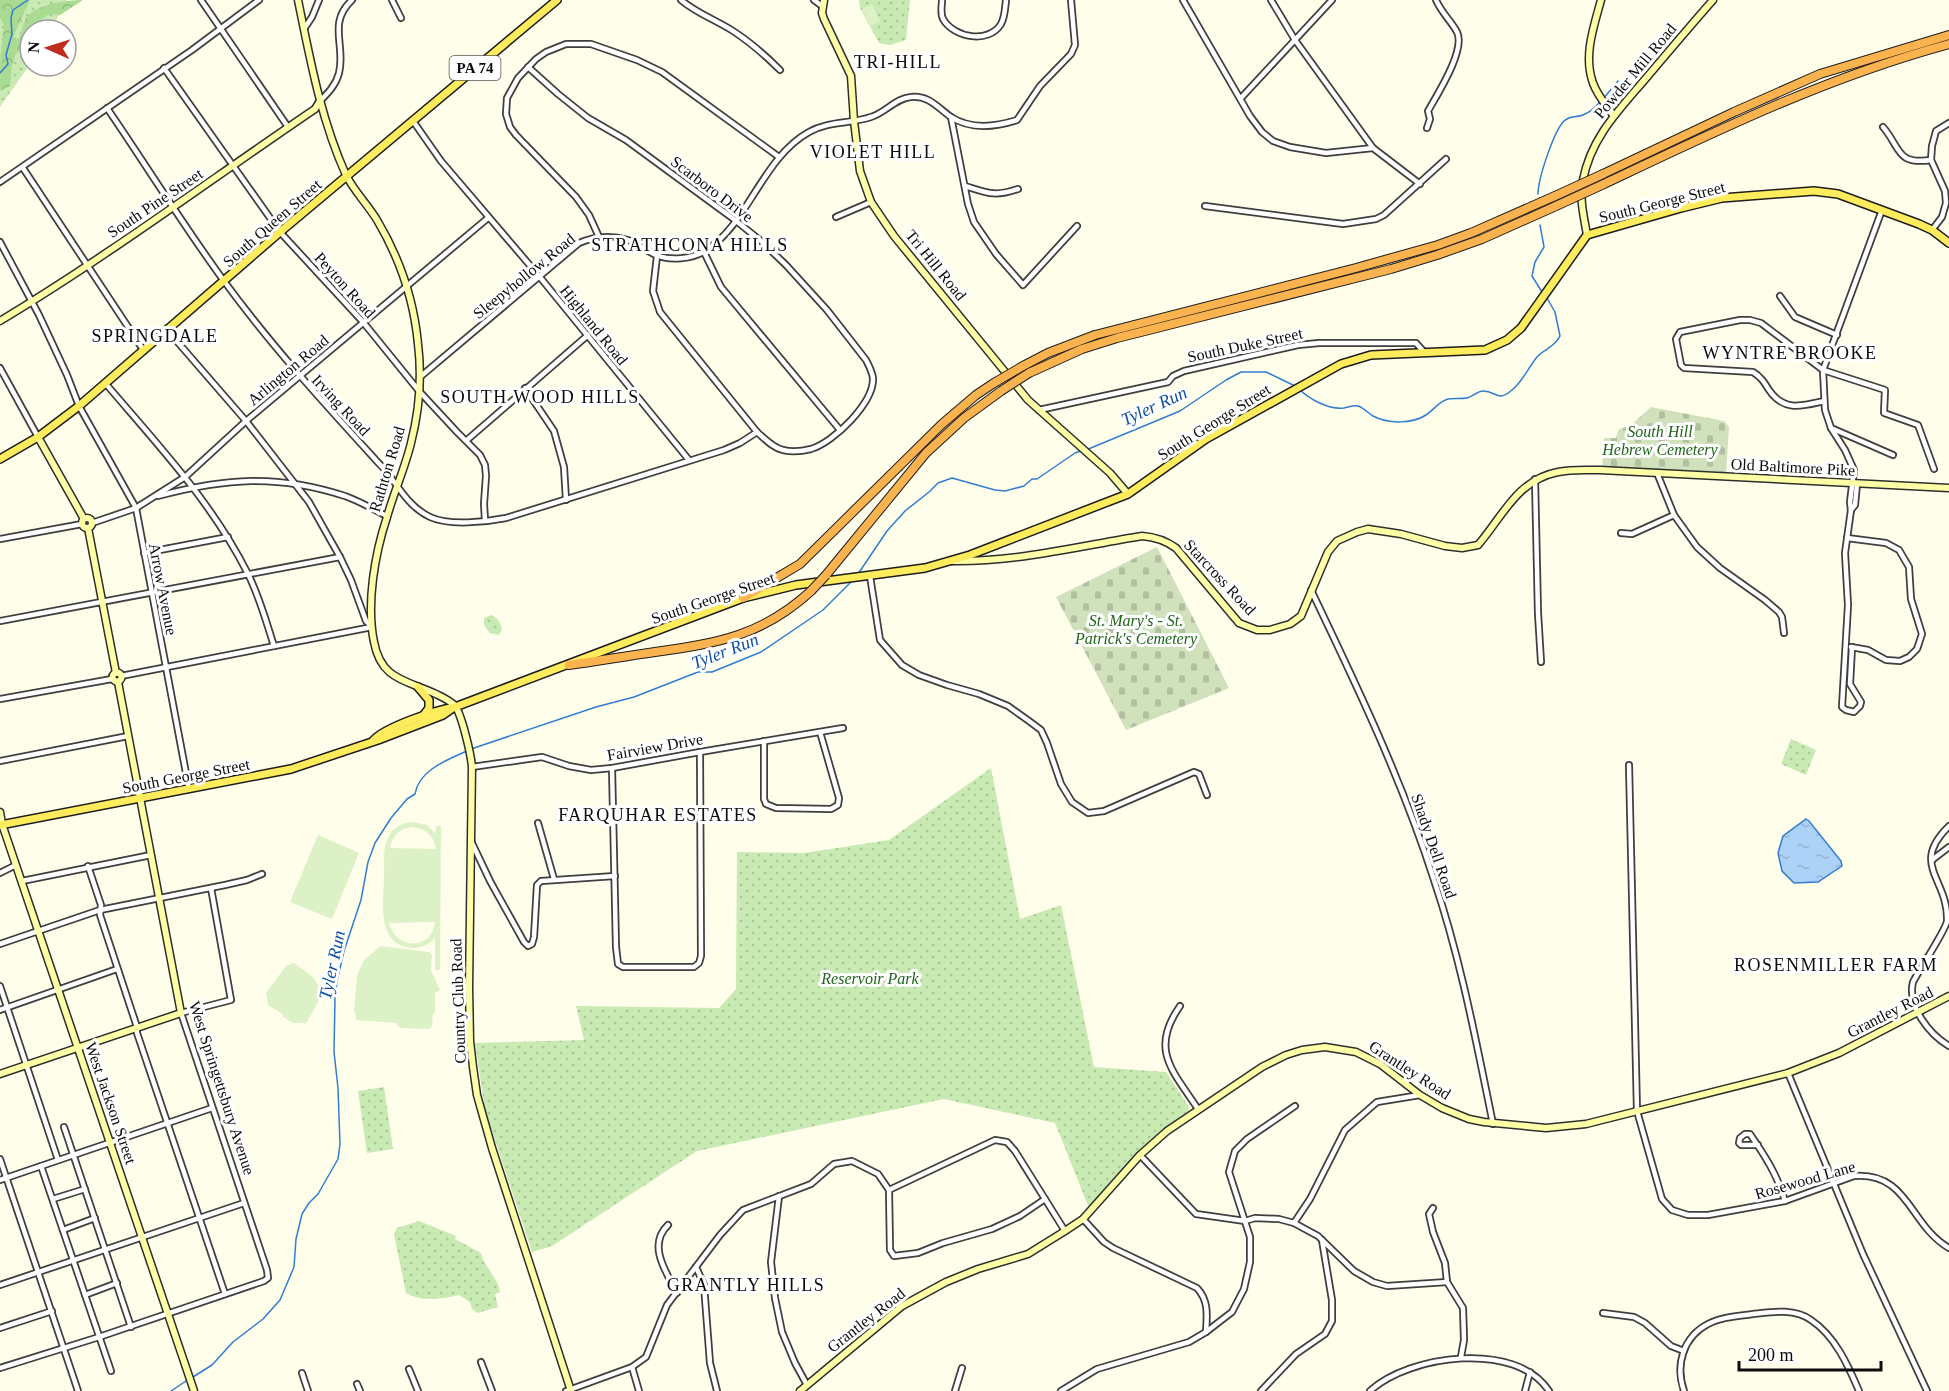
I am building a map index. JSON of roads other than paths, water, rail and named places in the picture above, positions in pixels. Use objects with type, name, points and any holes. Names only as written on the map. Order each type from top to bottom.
[{"type":"highway","points":[[743,598],[776,580],[804,560],[924,441],[976,395],[1048,353],[1095,334],[1376,263],[1472,233],[1734,112],[1820,75],[1949,35]]},
{"type":"highway","points":[[569,665],[734,638],[782,614],[811,591],[926,453],[964,418],[1029,373],[1082,349],[1117,338],[1380,272],[1437,255],[1493,234],[1805,92],[1907,56],[1949,44]]},
{"type":"main road","name":"South Queen Street","points":[[0,459],[38,437],[80,406],[280,232],[557,0]]},
{"type":"main road","name":"South George Street","points":[[373,741],[376,736],[442,709],[455,707],[569,665],[743,598],[796,585],[925,568],[953,561],[1128,494],[1206,439],[1292,390],[1341,364],[1362,356],[1474,352],[1497,346],[1521,328],[1587,235],[1722,198],[1814,191],[1854,199],[1932,230],[1949,243]]},
{"type":"main road","points":[[418,687],[427,696],[430,704],[428,712],[422,717]]},
{"type":"main road","name":"South George Street","points":[[1,824],[291,770],[443,715],[455,707]]},
{"type":"street","points":[[201,0],[288,127]]},
{"type":"street","points":[[0,183],[259,0]]},
{"type":"street","name":"Rathton Road","points":[[298,0],[320,101],[347,177],[379,223],[397,260],[413,313],[418,345],[419,391],[411,442],[387,516],[375,567],[372,627],[374,642],[383,666],[389,673],[443,698],[455,707]]},
{"type":"street","points":[[304,29],[319,0]]},
{"type":"street","points":[[320,101],[334,85],[339,72],[340,18],[344,8],[352,0]]},
{"type":"street","points":[[392,0],[400,18]]},
{"type":"street","points":[[681,0],[690,8],[734,32],[780,70]]},
{"type":"street","points":[[814,0],[823,3]]},
{"type":"street","points":[[942,0],[943,18],[948,24],[966,36],[978,37],[993,32],[1000,26],[1006,0]]},
{"type":"street","points":[[840,430],[722,286],[704,252],[722,239],[779,157],[794,140],[824,125],[872,117],[897,101],[912,97],[934,102],[951,117],[967,124],[978,126],[1017,120],[1040,86],[1071,54],[1075,45],[1071,0]]},
{"type":"street","points":[[1183,0],[1250,116],[1262,132],[1273,141],[1290,147],[1326,153],[1373,148]]},
{"type":"street","points":[[1271,0],[1295,40],[1373,148],[1420,184]]},
{"type":"street","points":[[1241,98],[1332,0]]},
{"type":"street","points":[[1427,128],[1430,119],[1428,111],[1449,76],[1459,39],[1457,32],[1436,0]]},
{"type":"street","points":[[1601,0],[1591,40],[1589,60],[1593,84],[1613,115]]},
{"type":"street","name":"Powder Mill Road","points":[[1587,235],[1581,205],[1583,180],[1591,153],[1605,126],[1713,0]]},
{"type":"street","name":"Tri Hill Road","points":[[823,3],[824,19],[851,76],[860,171],[871,202],[894,236],[1038,411],[1110,473],[1128,494]]},
{"type":"street","points":[[598,237],[589,215],[576,196],[510,127],[506,114],[507,98],[518,78],[546,52],[566,44],[591,44],[637,60],[662,72],[779,157]]},
{"type":"street","name":"Scarboro Drive","points":[[528,67],[588,118],[626,140],[735,220],[761,241],[786,266],[827,310],[866,360],[871,370],[873,380],[868,397],[856,416],[827,440],[812,449],[794,451],[782,450],[773,446],[757,432],[660,312],[653,291],[657,256]]},
{"type":"street","name":"Peyton Road","points":[[164,68],[280,232],[363,322],[419,391],[480,454],[485,465],[485,520]]},
{"type":"street","name":"South Pine Street","points":[[0,321],[32,302],[232,167],[315,109],[320,101]]},
{"type":"street","name":"Irving Road","points":[[107,108],[224,282],[300,377],[389,475],[402,495],[420,511],[440,521],[490,521],[506,518],[724,450],[757,432]]},
{"type":"street","points":[[951,117],[968,204],[974,222],[996,254],[1023,285],[1077,226]]},
{"type":"street","name":"Highland Road","points":[[413,121],[441,161],[588,335],[689,460]]},
{"type":"street","points":[[1932,230],[1942,217],[1946,203],[1945,191],[1931,160],[1932,146],[1936,131],[1949,123]]},
{"type":"street","points":[[1883,127],[1896,150],[1906,159],[1920,162],[1931,160]]},
{"type":"street","points":[[1205,206],[1351,224],[1376,219],[1384,214],[1446,159]]},
{"type":"street","points":[[23,168],[144,351]]},
{"type":"street","points":[[965,186],[994,194],[1003,194],[1018,189]]},
{"type":"street","points":[[836,217],[871,202]]},
{"type":"street","points":[[1852,647],[1850,684],[1861,702],[1854,712],[1842,707],[1848,605],[1845,569],[1854,470],[1831,428],[1825,410],[1823,370],[1882,210]]},
{"type":"street","name":"Arlington Road","points":[[0,539],[87,524],[136,508],[185,477],[246,421],[488,218]]},
{"type":"street","name":"Sleepyhollow Road","points":[[420,377],[579,243],[598,237],[615,237],[630,241],[657,256],[686,258],[704,252]]},
{"type":"street","name":"Arrow Avenue","points":[[0,242],[2,252],[32,302],[80,406],[136,508],[189,789]]},
{"type":"street","points":[[1779,296],[1795,317],[1837,335]]},
{"type":"street","points":[[1824,401],[1799,406],[1781,403],[1775,399],[1761,378],[1753,372],[1684,368],[1681,365],[1676,339],[1680,332],[1740,320],[1761,323],[1823,370],[1885,390],[1887,392],[1884,413],[1918,425],[1934,469]]},
{"type":"street","points":[[168,331],[246,421],[325,527],[351,580],[366,621],[372,627]]},
{"type":"street","points":[[467,440],[588,335]]},
{"type":"street","name":"South Duke Street","points":[[1038,411],[1168,382],[1173,376],[1184,371],[1298,345],[1416,343],[1424,352]]},
{"type":"street","points":[[0,368],[38,437]]},
{"type":"street","points":[[105,384],[194,487],[228,537],[248,573],[274,646]]},
{"type":"street","points":[[525,388],[554,431],[564,467],[566,500]]},
{"type":"street","points":[[1831,428],[1893,455]]},
{"type":"street","name":"West Springettsbury Avenue","points":[[38,437],[87,524],[181,1013],[267,1270],[268,1278],[264,1281],[225,1294]]},
{"type":"street","name":"Old Baltimore Pike","points":[[1600,470],[1949,488]]},
{"type":"street","name":"Starcross Road","points":[[953,561],[972,562],[1031,555],[1142,536],[1156,538],[1176,548],[1239,623],[1257,630],[1270,630],[1290,624],[1301,616],[1328,552],[1337,541],[1368,529],[1401,534],[1444,546],[1462,548],[1478,545],[1517,495],[1535,479],[1560,471],[1600,470]]},
{"type":"street","points":[[1657,473],[1674,515],[1697,547],[1720,568],[1779,612],[1784,633]]},
{"type":"street","points":[[1535,479],[1541,662]]},
{"type":"street","points":[[152,498],[194,487],[237,481],[294,483],[347,497],[387,516]]},
{"type":"street","points":[[1621,533],[1632,534],[1674,515]]},
{"type":"street","points":[[144,552],[228,537]]},
{"type":"street","points":[[1846,646],[1868,650],[1886,660],[1900,661],[1909,657],[1917,649],[1922,634],[1911,599],[1909,567],[1899,550],[1886,543],[1847,538]]},
{"type":"street","points":[[0,621],[340,556]]},
{"type":"street","points":[[870,576],[880,640],[902,665],[919,675],[1008,706],[1041,730],[1061,784],[1072,802],[1081,810],[1088,813],[1104,811],[1194,772],[1199,774],[1207,795]]},
{"type":"street","name":"Shady Dell Road","points":[[1311,590],[1404,796],[1435,881],[1465,986],[1493,1124]]},
{"type":"street","points":[[0,699],[372,627]]},
{"type":"street","name":"Country Club Road","points":[[455,707],[470,750],[472,767],[469,1022],[477,1095],[569,1390]]},
{"type":"street","name":"Fairview Drive","points":[[472,767],[542,757],[591,770],[612,768],[843,728]]},
{"type":"street","points":[[764,741],[764,799],[766,804],[776,808],[831,809],[838,805],[839,798],[820,732]]},
{"type":"street","points":[[0,761],[128,736]]},
{"type":"street","points":[[612,768],[616,958],[618,964],[623,967],[694,967],[699,963],[701,956],[700,752]]},
{"type":"street","name":"Rosewood Lane","points":[[1629,765],[1637,1111],[1662,1199],[1672,1210],[1688,1215],[1708,1215],[1785,1201],[1854,1176],[1865,1175],[1888,1182],[1897,1189],[1932,1236],[1949,1248]]},
{"type":"street","name":"West Jackson Street","points":[[0,812],[1,824],[194,1391]]},
{"type":"street","points":[[538,823],[554,879]]},
{"type":"street","points":[[1949,826],[1934,844],[1932,860],[1944,895],[1948,922],[1912,982],[1911,996],[1933,1034],[1949,1046]]},
{"type":"street","points":[[470,838],[490,881],[528,946],[532,944],[534,937],[537,885],[541,880],[615,876]]},
{"type":"street","points":[[1932,860],[1949,847]]},
{"type":"street","points":[[22,881],[151,855]]},
{"type":"street","points":[[0,873],[16,865]]},
{"type":"street","points":[[0,1368],[131,1327],[225,1294],[137,1034],[100,915],[100,905],[88,866]]},
{"type":"street","points":[[0,944],[100,910],[247,880],[262,874]]},
{"type":"street","points":[[0,1074],[181,1013],[219,1005],[231,1000],[211,888]]},
{"type":"street","points":[[0,1010],[117,969]]},
{"type":"street","points":[[0,986],[58,1160]]},
{"type":"street","name":"Grantley Road","points":[[800,1391],[902,1306],[946,1282],[978,1269],[1029,1254],[1083,1219],[1140,1155],[1167,1131],[1275,1060],[1302,1050],[1319,1047],[1348,1049],[1367,1057],[1397,1076],[1420,1095],[1454,1114],[1469,1119],[1493,1124],[1560,1128],[1586,1124],[1788,1073],[1839,1053],[1949,996]]},
{"type":"street","points":[[1180,1006],[1172,1018],[1165,1038],[1166,1055],[1172,1070],[1198,1109]]},
{"type":"street","points":[[1788,1073],[1863,1254],[1927,1391]]},
{"type":"street","points":[[1294,1223],[1310,1199],[1345,1130],[1377,1102],[1420,1095]]},
{"type":"street","points":[[1060,1391],[1097,1369],[1190,1342],[1232,1312],[1244,1289],[1250,1262],[1250,1237],[1230,1172],[1235,1151],[1247,1138],[1295,1106]]},
{"type":"street","points":[[0,1180],[212,1108]]},
{"type":"street","points":[[64,1127],[131,1327]]},
{"type":"street","points":[[889,1190],[995,1140],[1007,1142],[1065,1231]]},
{"type":"street","points":[[1758,1145],[1779,1181],[1785,1201]]},
{"type":"street","points":[[1140,1155],[1196,1214],[1245,1221],[1256,1218],[1279,1219],[1294,1223],[1322,1240],[1354,1271],[1373,1282],[1387,1286],[1447,1282]]},
{"type":"street","points":[[0,1159],[78,1391]]},
{"type":"street","points":[[569,1390],[632,1367],[646,1357],[667,1305],[720,1235],[743,1210],[810,1184],[834,1164],[852,1161],[878,1174],[889,1190],[890,1250],[894,1256],[918,1253],[992,1228],[1020,1216],[1045,1199]]},
{"type":"street","points":[[41,1166],[111,1371]]},
{"type":"street","points":[[53,1199],[85,1189]]},
{"type":"street","points":[[779,1196],[771,1262],[775,1298],[782,1332],[795,1364],[807,1385]]},
{"type":"street","points":[[0,1285],[244,1203]]},
{"type":"street","points":[[1433,1208],[1429,1214],[1445,1263],[1447,1282],[1463,1308],[1464,1340],[1461,1357]]},
{"type":"street","points":[[63,1230],[95,1218]]},
{"type":"street","points":[[1083,1219],[1104,1242],[1113,1248],[1197,1288],[1203,1294],[1207,1307],[1206,1332]]},
{"type":"street","points":[[668,1225],[659,1239],[659,1257],[677,1293]]},
{"type":"street","points":[[1261,1391],[1296,1354],[1324,1334],[1332,1321],[1331,1292],[1322,1240]]},
{"type":"street","points":[[696,1267],[704,1285],[710,1363],[717,1391]]},
{"type":"street","points":[[85,1294],[117,1283]]},
{"type":"street","points":[[0,1328],[52,1311]]},
{"type":"street","points":[[1684,1391],[1680,1371],[1684,1350],[1694,1334],[1709,1323],[1765,1312],[1789,1312],[1808,1318],[1824,1330],[1839,1350],[1858,1391]]},
{"type":"street","points":[[1603,1313],[1634,1317],[1645,1323],[1671,1346],[1684,1350]]},
{"type":"street","points":[[1370,1391],[1382,1380],[1431,1362],[1461,1357],[1513,1364],[1530,1372],[1549,1391]]},
{"type":"street","points":[[481,1362],[492,1391]]},
{"type":"street","points":[[632,1367],[639,1391]]},
{"type":"street","points":[[955,1391],[962,1368]]},
{"type":"street","points":[[409,1369],[418,1391]]},
{"type":"street","points":[[1525,1391],[1530,1372]]},
{"type":"street","points":[[302,1373],[308,1391]]},
{"type":"street","points":[[357,1384],[360,1391]]},
{"type":"water","points":[[1806,819],[1841,861],[1842,866],[1818,882],[1794,883],[1782,871],[1778,853],[1783,836]]},
{"type":"waterway","points":[[0,73],[8,64],[6,55],[12,34],[13,10],[28,0]]},
{"type":"waterway","name":"Tyler Run","points":[[1603,99],[1618,81]]},
{"type":"waterway","name":"Tyler Run","points":[[1538,194],[1540,178],[1547,157],[1563,122],[1568,118],[1587,113],[1600,102]]},
{"type":"waterway","name":"Tyler Run","points":[[1540,225],[1544,247],[1535,262],[1532,276],[1542,292]]},
{"type":"waterway","name":"Tyler Run","points":[[1299,389],[1326,406],[1338,408],[1358,406],[1379,419],[1400,422],[1420,418],[1448,399],[1467,398],[1483,391],[1503,396],[1516,386],[1537,357],[1560,336],[1555,312],[1547,298]]},
{"type":"waterway","name":"Tyler Run","points":[[1086,450],[1180,411],[1241,372],[1266,372],[1295,386]]},
{"type":"waterway","name":"Tyler Run","points":[[858,574],[887,531],[905,511],[938,483],[952,478],[1005,491],[1024,486],[1081,451]]},
{"type":"waterway","name":"Tyler Run","points":[[471,749],[596,707],[634,697],[698,672],[712,672],[761,652],[823,610],[853,580]]},
{"type":"waterway","name":"Tyler Run","points":[[193,1377],[212,1365],[233,1342],[263,1319],[280,1300],[294,1267],[296,1239],[302,1214],[318,1194],[338,1159],[340,1144],[334,1052],[335,998],[344,951],[361,900],[368,862],[375,843],[391,818],[407,799],[415,794],[422,778],[435,767],[467,751]]},
{"type":"waterway","name":"Tyler Run","points":[[171,1391],[186,1381]]},
{"type":"district","name":"TRI-HILL","points":[[898,62]]},
{"type":"district","name":"VIOLET HILL","points":[[873,152]]},
{"type":"district","name":"STRATHCONA HILLS","points":[[690,245]]},
{"type":"district","name":"SPRINGDALE","points":[[155,336]]},
{"type":"district","name":"WYNTRE BROOKE","points":[[1790,353]]},
{"type":"district","name":"SOUTH WOOD HILLS","points":[[540,397]]},
{"type":"district","name":"FARQUHAR ESTATES","points":[[658,815]]},
{"type":"district","name":"ROSENMILLER FARM","points":[[1836,965]]},
{"type":"district","name":"GRANTLY HILLS","points":[[746,1285]]},
{"type":"park label","name":"South Hill Hebrew Cemetery","points":[[1660,440]]},
{"type":"park label","name":"St. Mary's - St. Patrick's Cemetery","points":[[1136,629]]},
{"type":"park label","name":"Reservoir Park","points":[[870,978]]}]
